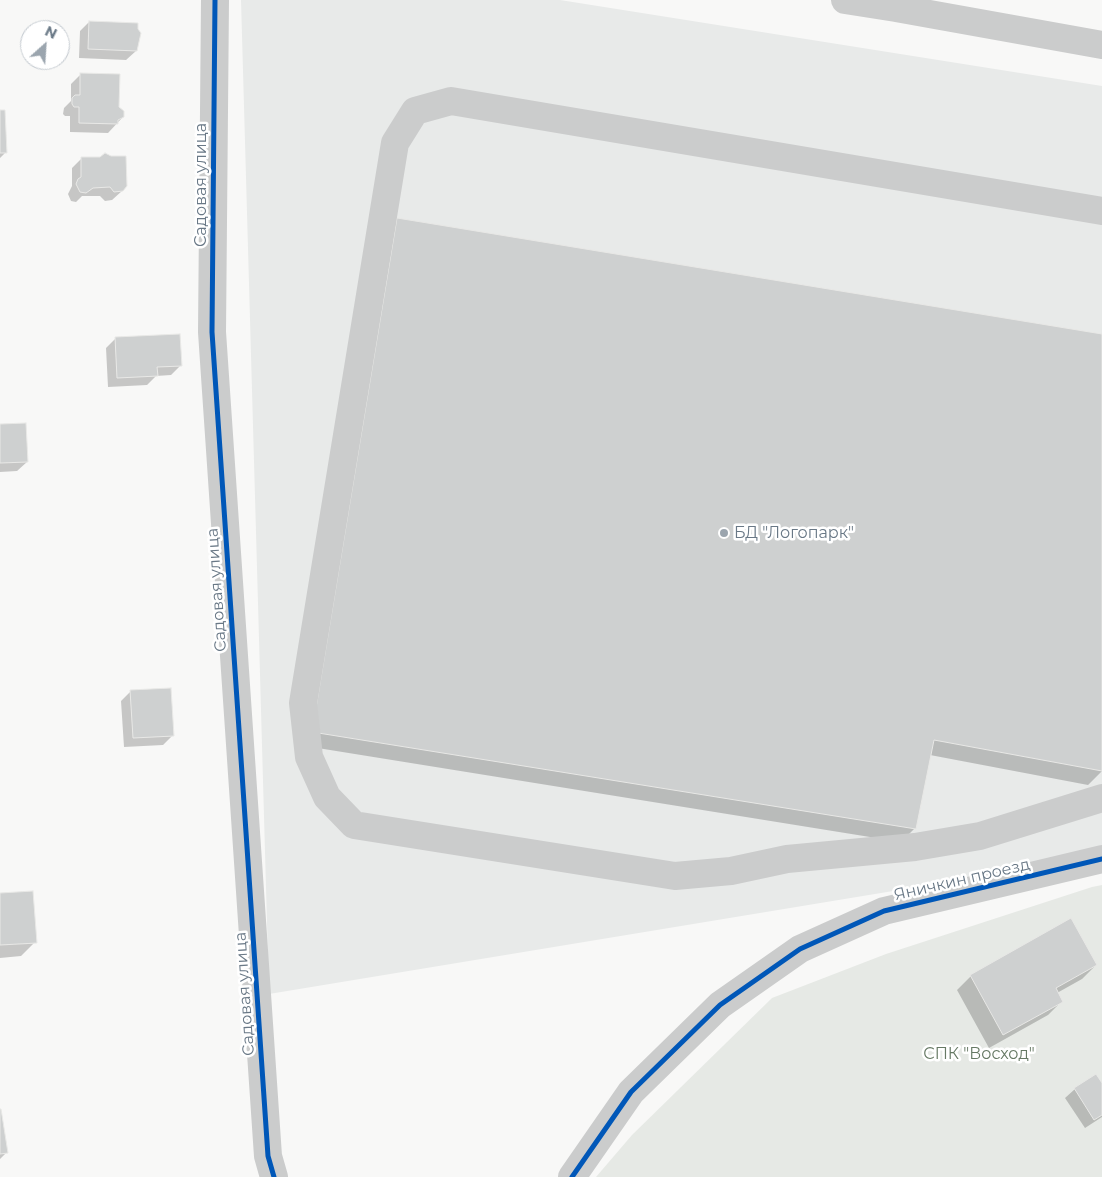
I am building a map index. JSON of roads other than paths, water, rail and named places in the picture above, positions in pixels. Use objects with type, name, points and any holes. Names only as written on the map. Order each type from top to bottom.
[{"type":"street","name":"Садовая улица","points":[[215,0],[212,332],[268,1156],[274,1177]]},
{"type":"street","points":[[845,0],[896,8],[978,11],[1102,45]]},
{"type":"street","points":[[1102,211],[451,101],[415,111],[395,143],[303,703],[310,757],[327,797],[354,825],[675,876],[732,871],[787,859],[915,847],[980,836],[1102,798]]},
{"type":"street","name":"Яничкин проезд","points":[[572,1177],[631,1092],[720,1005],[800,949],[884,911],[1102,859]]},
{"type":"place","name":"БД \"Логопарк\"","points":[[724,533]]},
{"type":"park label","name":"СПК \"Восход\"","points":[[979,1054]]}]
